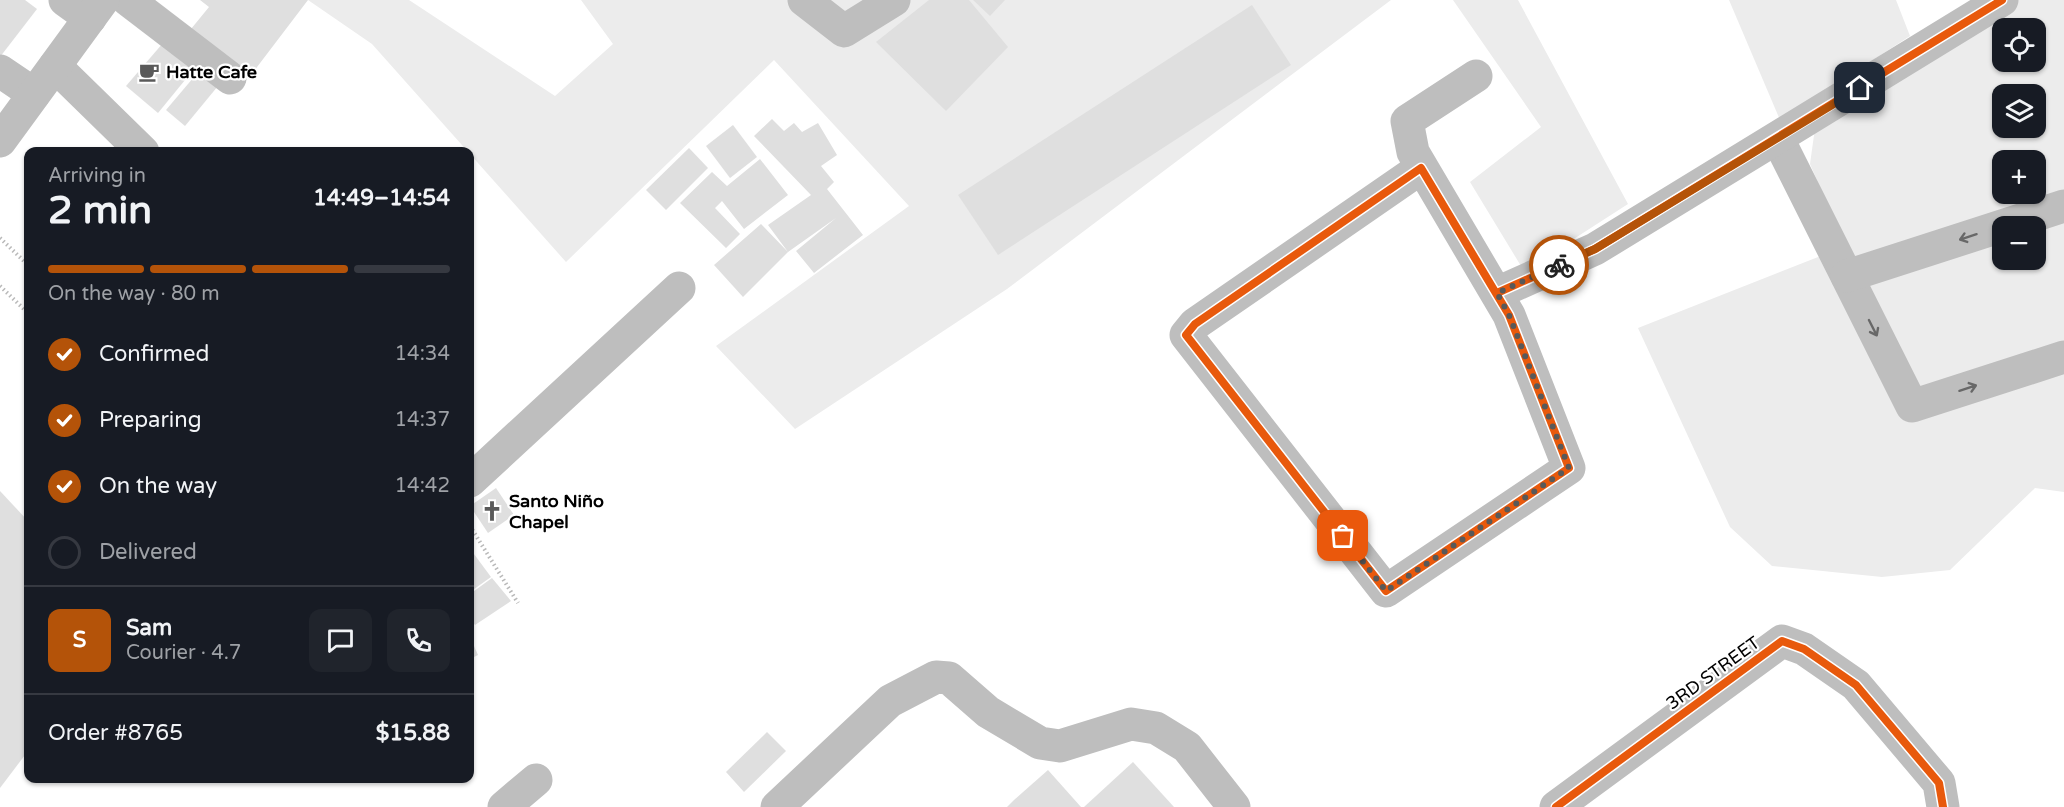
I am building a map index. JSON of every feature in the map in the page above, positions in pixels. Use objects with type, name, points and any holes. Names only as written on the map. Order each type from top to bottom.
[{"type":"street","points":[[128,0],[230,78]]},
{"type":"street","points":[[804,0],[844,31],[894,0]]},
{"type":"street","points":[[1497,293],[1595,249],[2002,0]]},
{"type":"street","points":[[0,141],[55,66],[86,6]]},
{"type":"street","points":[[55,66],[138,147]]},
{"type":"street","points":[[0,71],[34,94]]},
{"type":"street","points":[[1421,168],[1195,324],[1186,335],[1386,591],[1569,468],[1509,315],[1413,153],[1407,122],[1476,76]]},
{"type":"street","points":[[1778,139],[1912,406],[2064,357]]},
{"type":"street","points":[[1847,276],[2064,206]]},
{"type":"street","points":[[474,477],[679,288]]},
{"type":"street","name":"3RD STREET","points":[[1556,807],[1782,641],[1804,649],[1856,685],[1939,783],[1943,807]]},
{"type":"street","points":[[777,807],[890,701],[936,677],[949,678],[988,712],[1040,743],[1060,746],[1102,731],[1131,724],[1156,728],[1187,747],[1234,807]]},
{"type":"street","points":[[504,807],[536,780]]},
{"type":"path","points":[[0,238],[24,261]]},
{"type":"path","points":[[0,286],[24,309]]},
{"type":"path","points":[[474,532],[518,603]]},
{"type":"shaded area","points":[[308,0],[409,0],[555,96],[613,44],[581,0],[1391,0],[1007,289],[795,429],[716,346],[909,206],[774,60],[566,262],[474,159],[474,147],[464,147],[372,44]]},
{"type":"shaded area","points":[[1453,0],[1518,0],[1628,204],[1524,271],[1470,182],[1541,127]]},
{"type":"shaded area","points":[[1729,0],[1896,0],[1910,36],[1780,120]]},
{"type":"shaded area","points":[[2017,0],[2064,0],[2064,492],[2035,488],[1950,570],[1882,577],[1772,566],[1730,527],[1638,328],[1846,246],[1810,164],[1815,128]]},
{"type":"building","points":[[0,0],[25,0],[37,9],[0,57]]},
{"type":"building","points":[[200,0],[308,0],[251,75],[191,29],[209,7]]},
{"type":"building","points":[[929,0],[969,0],[1008,47],[946,111],[876,42]]},
{"type":"building","points":[[973,0],[1005,0],[990,16]]},
{"type":"building","points":[[1252,5],[1291,65],[998,255],[958,195]]},
{"type":"building","points":[[163,43],[194,69],[158,113],[126,86]]},
{"type":"building","points":[[199,71],[218,86],[185,126],[166,110]]},
{"type":"building","points":[[772,119],[784,131],[794,123],[802,132],[818,123],[837,155],[821,166],[834,182],[827,189],[863,235],[814,273],[796,251],[836,218],[788,252],[768,225],[811,195],[754,136]]},
{"type":"building","points":[[733,125],[757,157],[730,178],[706,146]]},
{"type":"building","points":[[689,148],[708,168],[666,210],[646,190]]},
{"type":"building","points":[[760,159],[788,195],[744,229],[722,201],[715,208],[740,234],[726,248],[680,203],[712,172],[727,186]]},
{"type":"building","points":[[761,224],[788,252],[743,297],[714,265]]},
{"type":"building","name":"Santo Niño Chapel","points":[[496,488],[514,515],[488,533],[474,512],[474,503]]},
{"type":"building","points":[[0,491],[24,517],[24,756],[0,788]]},
{"type":"building","points":[[474,554],[491,577],[474,589]]},
{"type":"building","points":[[492,578],[511,601],[475,625],[474,591]]},
{"type":"building","points":[[767,732],[786,751],[744,792],[726,772]]},
{"type":"building","points":[[1133,762],[1174,807],[1084,807]]},
{"type":"building","points":[[1048,770],[1081,807],[1007,807],[1014,800]]},
{"type":"cycle path","points":[[1497,293],[1595,249],[2002,0]]},
{"type":"cycle path","points":[[1421,168],[1509,315],[1569,468],[1386,591],[1186,335],[1195,324],[1421,168]]},
{"type":"cycle path","points":[[1556,807],[1782,641],[1804,649],[1856,685],[1939,783],[1943,807]]},
{"type":"way so far","points":[[1343,536],[1386,591],[1569,468],[1509,315],[1497,293],[1559,265]]},
{"type":"place","name":"Hatte Cafe","points":[[149,72]]},
{"type":"place","name":"Santo Niño Chapel","points":[[492,511]]},
{"type":"route","points":[[1559,265],[1595,249],[1860,88]]}]
